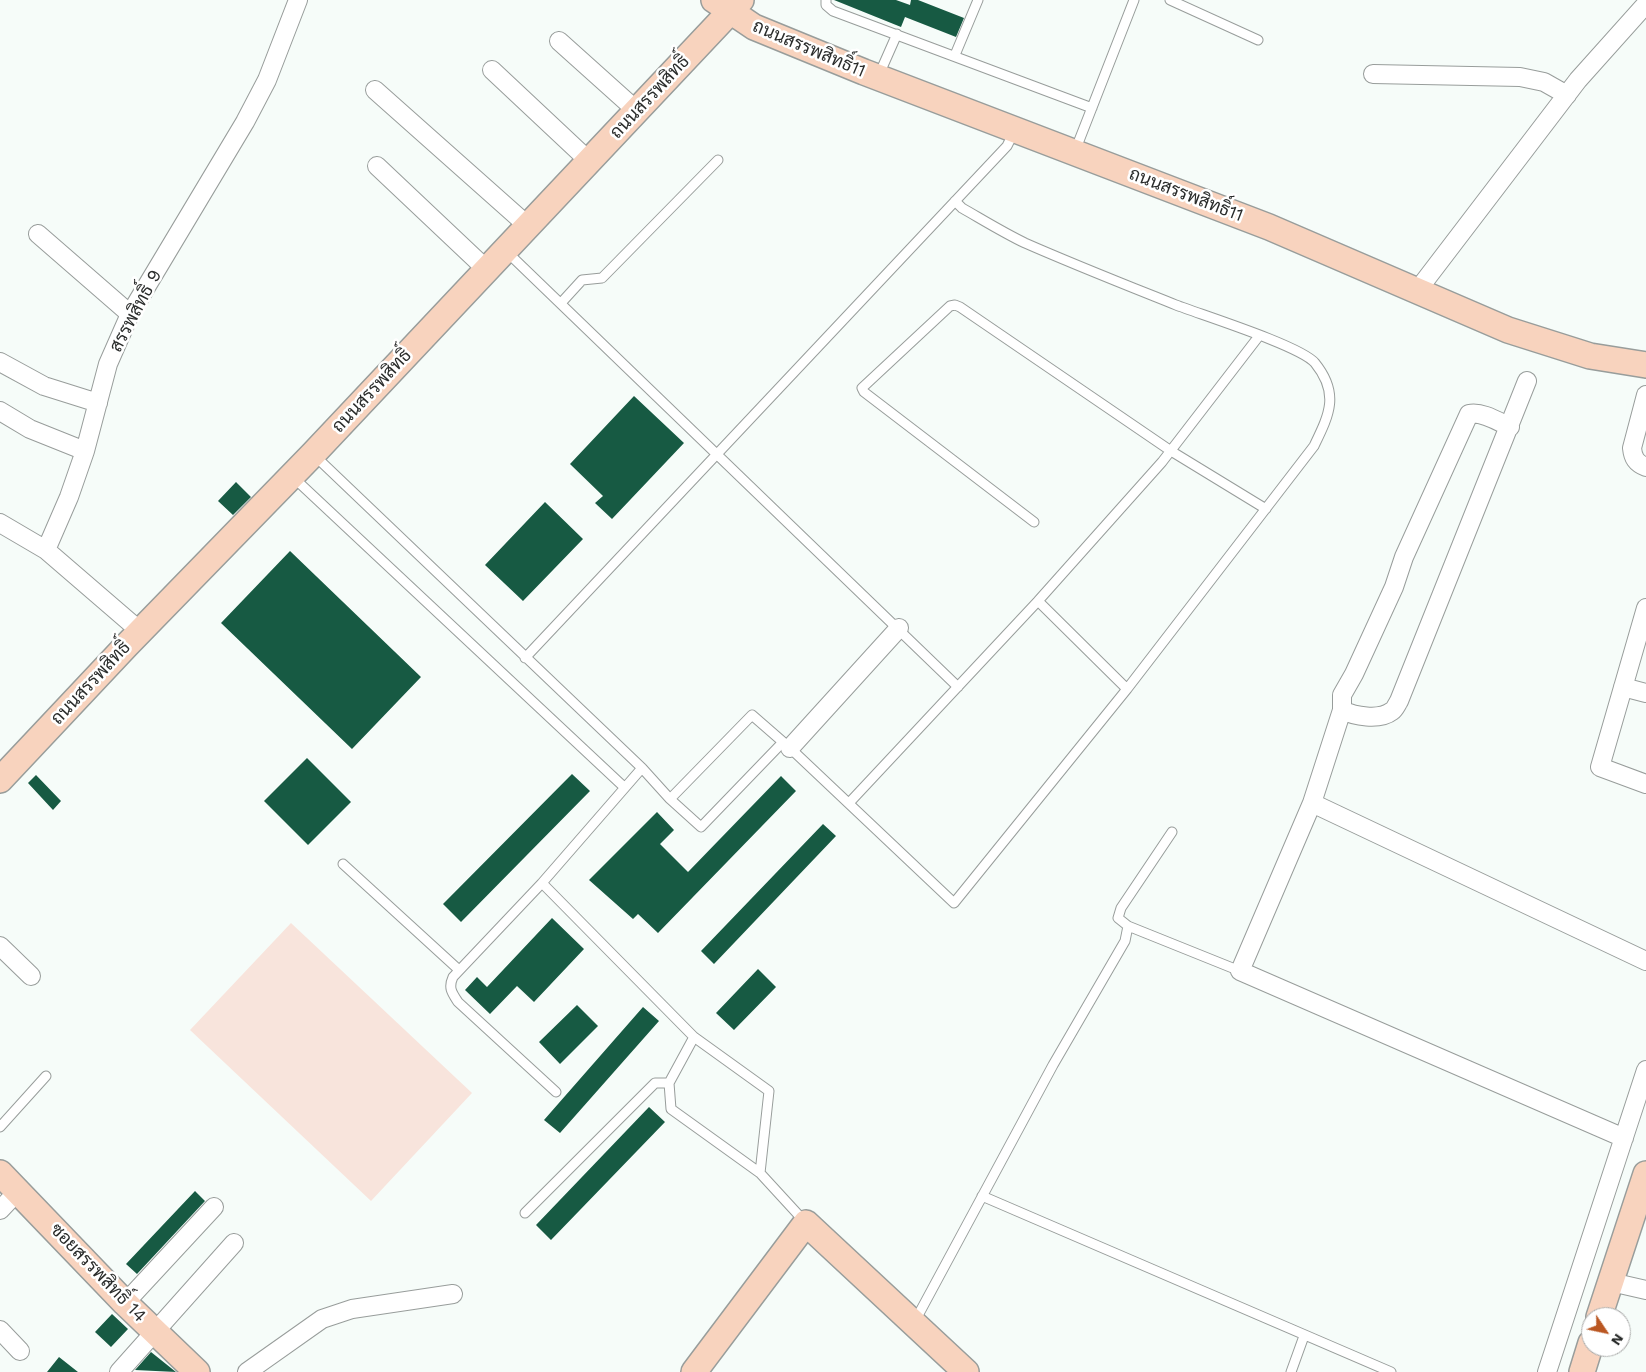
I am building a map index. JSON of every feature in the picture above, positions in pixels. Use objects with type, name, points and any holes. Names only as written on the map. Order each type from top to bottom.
[{"type":"street","name":"สรรพสิทธิ์ 9","points":[[46,550],[69,497],[85,451],[108,364],[130,314],[245,122],[267,80],[298,0]]},
{"type":"street","name":"ถนนสรรพสิทธิ์11","points":[[728,4],[754,27],[1074,153],[1270,227],[1508,330],[1590,356],[1646,365]]},
{"type":"street","name":"ถนนสรรพสิทธิ์","points":[[0,780],[140,631],[292,476],[486,269],[638,112],[728,4]]},
{"type":"street","points":[[1417,291],[1567,95],[1646,4]]},
{"type":"street","points":[[559,41],[638,112]]},
{"type":"street","points":[[492,70],[589,161]]},
{"type":"street","points":[[1373,74],[1520,77],[1544,82],[1567,95]]},
{"type":"street","points":[[376,90],[528,226]]},
{"type":"street","points":[[377,166],[486,269]]},
{"type":"street","points":[[38,234],[130,314]]},
{"type":"street","points":[[0,362],[44,386],[98,403]]},
{"type":"street","points":[[1342,710],[1355,716],[1381,715],[1392,711],[1399,701],[1527,381]]},
{"type":"street","points":[[1646,395],[1632,448],[1633,457],[1638,464],[1646,467]]},
{"type":"street","points":[[0,411],[30,428],[85,451]]},
{"type":"street","points":[[1510,427],[1475,413],[1469,414],[1467,418],[1446,469],[1404,557],[1390,595],[1354,674],[1342,695],[1342,710],[1312,803],[1240,971],[1624,1138]]},
{"type":"street","points":[[0,523],[46,550],[140,631]]},
{"type":"street","points":[[1646,608],[1600,767],[1646,784]]},
{"type":"street","points":[[787,745],[899,628]]},
{"type":"street","points":[[1623,686],[1646,693]]},
{"type":"street","points":[[1312,803],[1646,961]]},
{"type":"street","points":[[0,946],[31,976]]},
{"type":"street","points":[[1547,1372],[1646,1070]]},
{"type":"street","name":"ซอยสรรพสิทธิ์ 14","points":[[0,1173],[125,1303],[197,1372]]},
{"type":"street","points":[[1603,1307],[1646,1174]]},
{"type":"street","points":[[0,1210],[18,1191]]},
{"type":"street","points":[[125,1303],[214,1207]]},
{"type":"street","points":[[694,1372],[806,1223],[963,1371]]},
{"type":"street","points":[[119,1372],[234,1243]]},
{"type":"street","points":[[1611,1282],[1646,1290]]},
{"type":"street","points":[[247,1372],[322,1319],[352,1309],[453,1294]]},
{"type":"street","points":[[0,1330],[20,1351]]},
{"type":"street","points":[[1582,1372],[1587,1357]]},
{"type":"lane","points":[[826,0],[826,5],[833,11],[1092,108]]},
{"type":"lane","points":[[955,56],[978,0]]},
{"type":"lane","points":[[1074,153],[1134,0]]},
{"type":"lane","points":[[1170,0],[1258,40]]},
{"type":"lane","points":[[878,77],[898,34]]},
{"type":"lane","points":[[525,658],[717,452],[955,202],[1007,146],[1016,130]]},
{"type":"lane","points":[[561,303],[582,280],[602,278],[718,160]]},
{"type":"lane","points":[[670,800],[752,715],[787,745],[954,903],[1127,689],[1266,509],[1314,446],[1330,415],[1331,396],[1324,376],[1314,361],[1259,336],[1178,306],[1024,242],[962,208],[955,202]]},
{"type":"lane","points":[[505,250],[717,452],[958,687]]},
{"type":"lane","points":[[1034,522],[864,392],[862,388],[950,306],[960,307],[1170,451],[1266,509]]},
{"type":"lane","points":[[849,803],[1038,601],[1170,451],[1259,336]]},
{"type":"lane","points":[[313,454],[642,768],[670,800],[701,827],[787,745]]},
{"type":"lane","points":[[292,476],[624,787]]},
{"type":"lane","points":[[1038,601],[1127,689]]},
{"type":"lane","points":[[556,1092],[458,1002],[451,991],[450,984],[459,970],[542,883],[642,768]]},
{"type":"lane","points":[[1172,832],[1121,908],[1118,918],[1128,926],[1240,971]]},
{"type":"lane","points":[[343,864],[459,970]]},
{"type":"lane","points":[[542,883],[694,1037],[769,1091],[760,1172]]},
{"type":"lane","points":[[914,1323],[1053,1064],[1125,941],[1128,926]]},
{"type":"lane","points":[[694,1037],[669,1083],[671,1109],[760,1172],[806,1223]]},
{"type":"lane","points":[[0,1127],[46,1076]]},
{"type":"lane","points":[[526,1213],[655,1083],[669,1083]]},
{"type":"lane","points":[[982,1196],[1391,1372]]},
{"type":"lane","points":[[1291,1372],[1304,1336]]},
{"type":"shaded area","points":[[291,923],[472,1093],[371,1201],[190,1030]]},
{"type":"building","points":[[834,0],[896,0],[910,5],[911,0],[918,0],[964,18],[956,37],[905,17],[901,27]]},
{"type":"building","points":[[634,396],[684,443],[612,519],[595,503],[603,496],[570,464]]},
{"type":"building","points":[[236,482],[251,497],[233,515],[218,501]]},
{"type":"building","points":[[545,502],[583,539],[523,601],[485,565]]},
{"type":"building","points":[[290,551],[421,677],[352,749],[221,623]]},
{"type":"building","points":[[307,758],[351,802],[308,845],[264,801]]},
{"type":"building","points":[[572,774],[590,791],[461,922],[443,904]]},
{"type":"building","points":[[36,775],[61,801],[53,810],[28,783]]},
{"type":"building","points":[[781,776],[796,791],[658,933],[638,914],[633,919],[589,880],[657,812],[674,830],[660,844],[688,872]]},
{"type":"building","points":[[823,824],[836,836],[714,964],[701,951]]},
{"type":"building","points":[[552,918],[584,949],[534,1002],[517,986],[490,1014],[465,990],[477,977],[487,987]]},
{"type":"building","points":[[758,969],[776,987],[734,1030],[716,1013]]},
{"type":"building","points":[[577,1005],[598,1026],[560,1064],[539,1042]]},
{"type":"building","points":[[643,1007],[659,1021],[560,1133],[544,1120]]},
{"type":"building","points":[[649,1107],[665,1122],[551,1240],[536,1225]]},
{"type":"building","points":[[195,1191],[205,1201],[137,1274],[126,1264]]},
{"type":"building","points":[[112,1314],[128,1329],[111,1347],[95,1332]]},
{"type":"building","points":[[151,1352],[176,1372],[135,1370]]},
{"type":"building","points":[[59,1357],[78,1372],[47,1372]]}]
